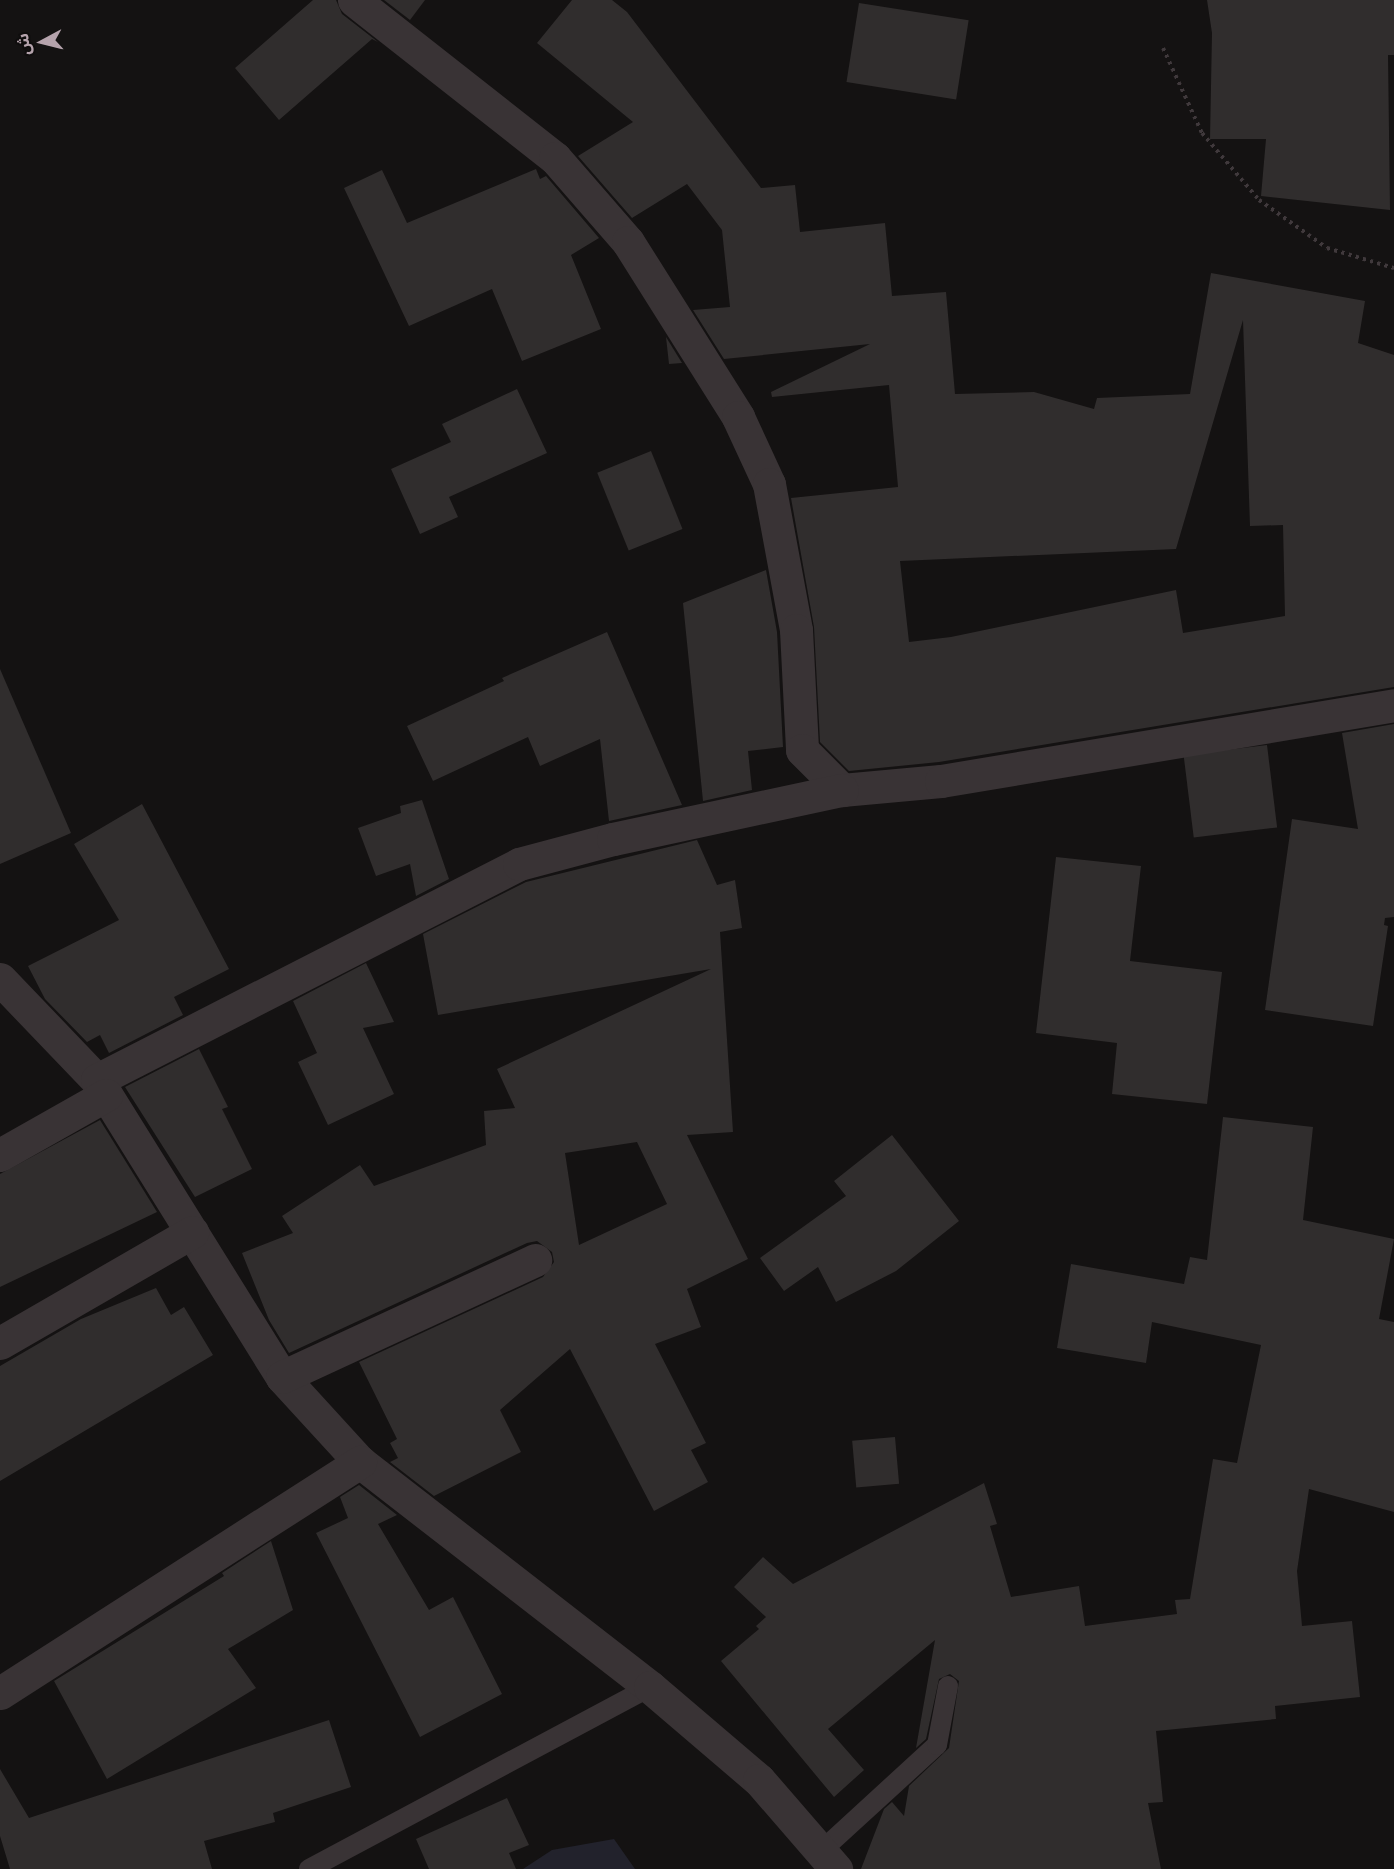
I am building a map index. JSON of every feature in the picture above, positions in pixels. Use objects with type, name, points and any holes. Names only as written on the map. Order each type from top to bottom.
[{"type":"street","points":[[354,0],[555,159],[628,242],[738,417],[769,484],[796,630],[802,750],[842,790]]},
{"type":"street","points":[[0,1155],[101,1088],[519,864],[613,839],[842,790],[940,781],[1394,705]]},
{"type":"street","points":[[0,979],[101,1088],[282,1377],[360,1462],[650,1687],[759,1780],[828,1861]]},
{"type":"street","points":[[0,1343],[192,1232]]},
{"type":"street","points":[[282,1377],[536,1260]]},
{"type":"street","points":[[0,1693],[360,1462]]},
{"type":"lane","points":[[828,1861],[937,1745],[948,1686]]},
{"type":"lane","points":[[309,1869],[650,1687]]},
{"type":"path","points":[[1163,48],[1202,133],[1259,200],[1327,248],[1394,268]]},
{"type":"shaded area","points":[[614,1839],[635,1869],[523,1869],[552,1850]]},
{"type":"building","points":[[313,0],[336,0],[342,14],[378,42],[372,39],[279,120],[235,68]]},
{"type":"building","points":[[384,0],[425,0],[410,20]]},
{"type":"building","points":[[572,0],[612,0],[627,12],[761,188],[795,185],[800,232],[885,223],[892,296],[946,292],[955,394],[1034,392],[1094,409],[1097,398],[1190,394],[1211,273],[1365,301],[1358,343],[1394,355],[1394,687],[939,762],[849,771],[820,742],[814,627],[791,498],[898,487],[889,385],[772,397],[771,392],[870,344],[724,359],[693,310],[730,307],[722,230],[687,184],[632,218],[578,156],[633,122],[537,43]],"holes":[[[1243,320],[1250,526],[1283,525],[1285,616],[1183,633],[1176,590],[951,637],[909,642],[900,561],[1176,549]]]},
{"type":"building","points":[[1207,0],[1394,0],[1394,55],[1388,55],[1390,210],[1261,196],[1266,139],[1210,139],[1212,33]]},
{"type":"building","points":[[859,3],[969,20],[956,99],[846,82]]},
{"type":"building","points":[[536,169],[540,179],[546,176],[599,238],[571,255],[601,329],[522,361],[492,289],[409,326],[344,188],[382,170],[407,223]]},
{"type":"building","points":[[666,337],[682,363],[669,364]]},
{"type":"building","points":[[517,389],[547,453],[449,497],[458,517],[420,534],[391,469],[451,442],[442,424]]},
{"type":"building","points":[[651,451],[682,529],[629,551],[597,473]]},
{"type":"building","points":[[766,570],[777,632],[783,747],[748,751],[752,790],[703,801],[683,603]]},
{"type":"building","points":[[607,632],[682,805],[609,821],[600,739],[540,766],[528,737],[433,781],[407,726],[504,681],[502,678]]},
{"type":"building","points":[[0,669],[71,833],[0,864]]},
{"type":"building","points":[[1394,724],[1394,917],[1385,918],[1384,925],[1388,926],[1373,1026],[1265,1010],[1292,819],[1358,829],[1342,733]]},
{"type":"building","points":[[1267,745],[1277,827],[1194,838],[1184,755]]},
{"type":"building","points":[[422,800],[449,879],[416,896],[410,864],[376,876],[358,828],[401,813],[400,806]]},
{"type":"building","points":[[142,804],[229,969],[174,997],[183,1015],[109,1053],[100,1035],[87,1042],[45,999],[28,966],[119,920],[74,844]]},
{"type":"building","points":[[697,840],[717,885],[735,880],[742,928],[720,932],[733,1132],[687,1135],[748,1259],[687,1289],[701,1327],[655,1344],[706,1443],[691,1450],[708,1482],[654,1511],[570,1349],[500,1410],[521,1452],[434,1496],[390,1462],[398,1458],[390,1443],[397,1439],[359,1362],[543,1277],[554,1262],[552,1252],[537,1241],[527,1243],[289,1353],[269,1320],[242,1253],[293,1233],[282,1216],[360,1165],[374,1186],[486,1145],[484,1111],[515,1108],[497,1069],[711,969],[438,1015],[423,934],[526,882]],"holes":[[[637,1142],[667,1204],[579,1245],[565,1153]]]},
{"type":"building","points":[[1056,857],[1141,866],[1130,961],[1222,972],[1207,1104],[1112,1094],[1117,1043],[1036,1033]]},
{"type":"building","points":[[366,963],[394,1022],[363,1028],[394,1094],[328,1125],[298,1062],[317,1053],[293,1001]]},
{"type":"building","points":[[199,1049],[228,1107],[222,1109],[252,1169],[195,1197],[125,1087]]},
{"type":"building","points":[[1223,1117],[1313,1127],[1303,1220],[1394,1239],[1379,1319],[1394,1322],[1394,1512],[1309,1489],[1297,1571],[1302,1626],[1352,1621],[1360,1697],[1275,1706],[1276,1719],[1156,1731],[1163,1802],[1148,1803],[1161,1869],[861,1869],[884,1809],[892,1802],[904,1816],[909,1786],[949,1748],[959,1681],[950,1674],[939,1679],[926,1739],[916,1748],[935,1640],[828,1729],[864,1770],[834,1797],[721,1661],[759,1629],[756,1626],[766,1617],[734,1587],[763,1557],[793,1584],[984,1483],[997,1524],[990,1526],[1011,1597],[1079,1586],[1085,1626],[1177,1614],[1175,1600],[1190,1599],[1213,1459],[1237,1463],[1261,1345],[1152,1322],[1146,1363],[1057,1348],[1071,1264],[1184,1284],[1190,1257],[1207,1260]]},
{"type":"building","points":[[100,1120],[157,1212],[0,1287],[0,1174]]},
{"type":"building","points":[[892,1135],[959,1221],[896,1271],[836,1302],[818,1267],[784,1291],[760,1258],[846,1196],[834,1181]]},
{"type":"building","points":[[156,1288],[171,1315],[184,1307],[213,1355],[0,1481],[0,1366],[81,1319]]},
{"type":"building","points":[[895,1437],[899,1484],[856,1488],[852,1441]]},
{"type":"building","points":[[359,1485],[397,1515],[378,1524],[429,1610],[453,1597],[502,1694],[420,1737],[316,1533],[348,1518],[340,1497]]},
{"type":"building","points":[[271,1541],[293,1610],[228,1649],[256,1688],[107,1779],[54,1681],[224,1576],[222,1573]]},
{"type":"building","points":[[329,1720],[351,1787],[273,1813],[275,1822],[204,1841],[212,1869],[10,1869],[0,1836],[0,1769],[29,1818]]},
{"type":"building","points":[[507,1798],[529,1845],[509,1853],[516,1869],[429,1869],[416,1839]]}]
